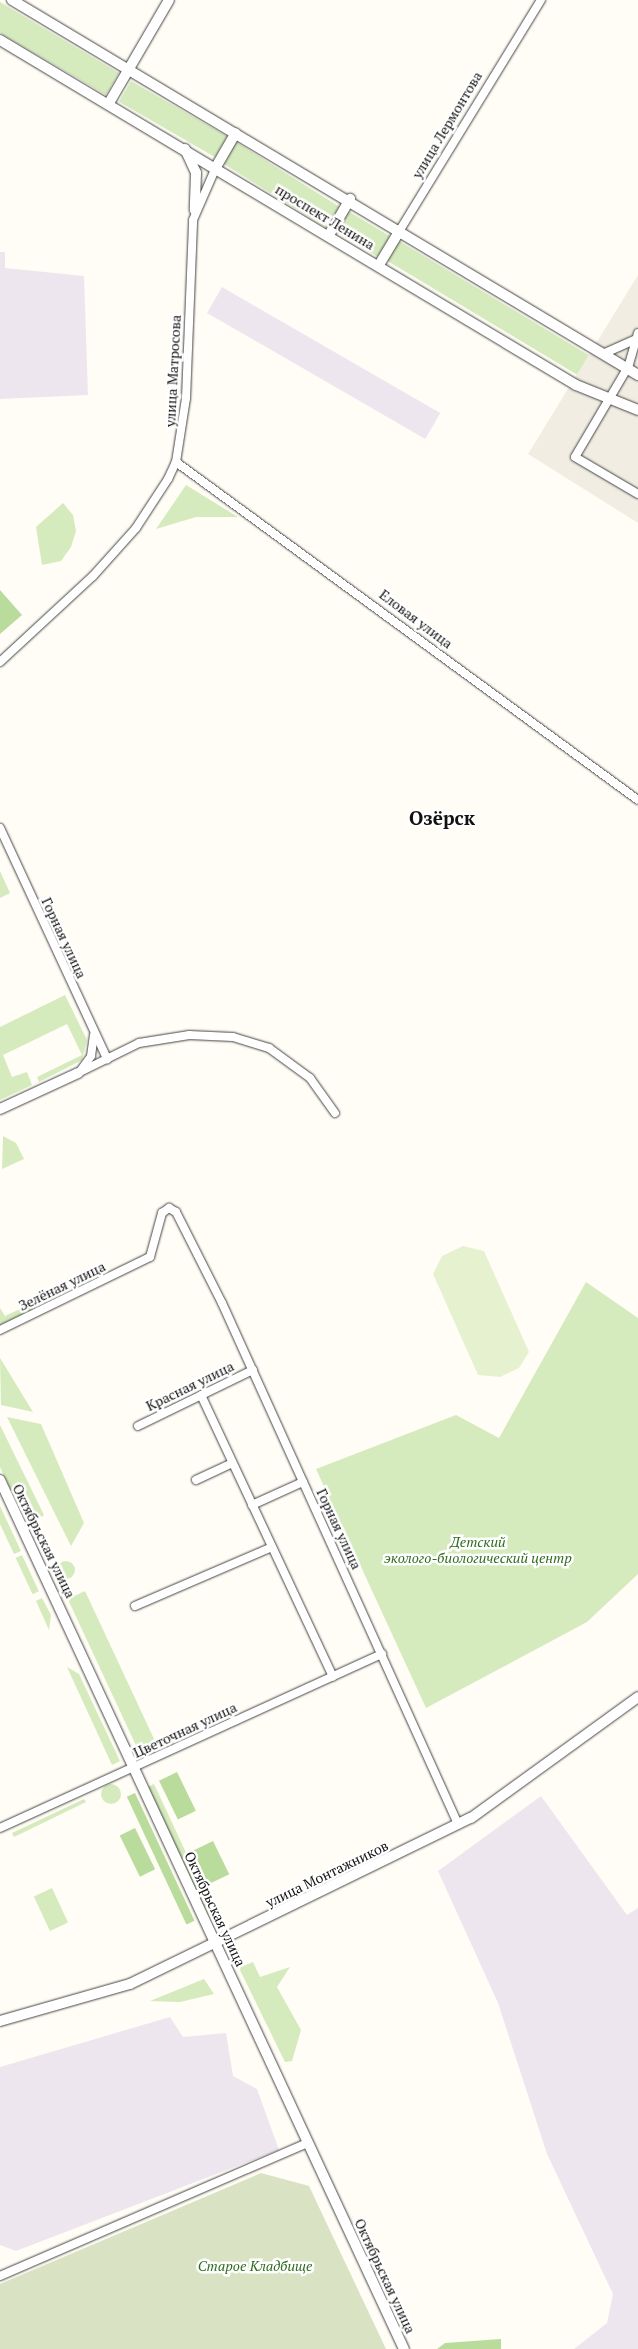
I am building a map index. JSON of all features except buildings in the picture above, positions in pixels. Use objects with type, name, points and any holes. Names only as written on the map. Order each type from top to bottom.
[{"type":"street","name":"проспект Ленина","points":[[12,0],[350,199],[628,367],[638,375]]},
{"type":"street","points":[[109,103],[169,0]]},
{"type":"street","name":"улица Лермонтова","points":[[379,265],[541,0]]},
{"type":"street","name":"проспект Ленина","points":[[0,40],[216,167],[576,385],[638,410]]},
{"type":"street","points":[[216,167],[236,133]]},
{"type":"street","points":[[184,148],[196,173],[195,210]]},
{"type":"street","name":"улица Матросова","points":[[0,662],[80,589],[136,528],[176,462],[186,395],[195,210],[216,167]]},
{"type":"street","points":[[329,235],[350,199]]},
{"type":"street","points":[[605,353],[637,338]]},
{"type":"street","points":[[637,338],[628,367],[575,456],[638,494]]},
{"type":"street","name":"Еловая улица","points":[[176,462],[638,800]]},
{"type":"street","name":"Горная улица","points":[[0,828],[107,1059]]},
{"type":"street","points":[[78,1073],[94,1047],[92,1027]]},
{"type":"street","points":[[0,1109],[139,1043],[189,1036],[233,1037],[270,1048],[310,1078],[335,1113]]},
{"type":"street","name":"Зелёная улица","points":[[0,1330],[150,1257],[164,1210],[176,1212],[195,1246]]},
{"type":"street","name":"Горная улица","points":[[195,1246],[458,1824]]},
{"type":"street","name":"Красная улица","points":[[138,1426],[253,1370]]},
{"type":"street","points":[[201,1394],[332,1677]]},
{"type":"street","points":[[196,1480],[232,1462]]},
{"type":"street","name":"Октябрьская улица","points":[[0,1480],[404,2349]]},
{"type":"street","points":[[252,1505],[304,1482]]},
{"type":"street","points":[[135,1606],[272,1547]]},
{"type":"street","name":"Цветочная улица","points":[[0,1828],[382,1654]]},
{"type":"street","name":"улица Монтажников","points":[[0,2021],[130,1984],[458,1824],[482,1811],[638,1697]]},
{"type":"street","points":[[0,2276],[308,2143]]},
{"type":"shaded area","points":[[0,252],[5,252],[5,268],[84,276],[88,395],[0,399]]},
{"type":"shaded area","points":[[638,275],[638,523],[528,454]]},
{"type":"shaded area","points":[[222,287],[440,413],[425,439],[207,313]]},
{"type":"shaded area","points":[[541,1796],[627,1915],[638,1908],[638,2349],[574,2349],[607,2323],[613,2294],[547,2154],[498,2003],[438,1871]]},
{"type":"shaded area","points":[[170,2017],[183,2037],[226,2033],[233,2076],[257,2089],[279,2150],[16,2251],[0,2245],[0,2067]]},
{"type":"green space","points":[[0,2],[119,73],[106,95],[0,33]]},
{"type":"green space","points":[[131,81],[227,136],[215,157],[119,102]]},
{"type":"green space","points":[[236,142],[339,207],[326,228],[223,163]]},
{"type":"green space","points":[[348,211],[390,236],[378,257],[336,232]]},
{"type":"green space","points":[[399,241],[606,366],[595,385],[387,261]]},
{"type":"green space","points":[[186,485],[238,517],[196,517],[156,529]]},
{"type":"green space","points":[[63,503],[73,515],[76,531],[71,547],[61,561],[42,565],[36,527]]},
{"type":"green space","points":[[0,590],[22,615],[0,634]]},
{"type":"green space","points":[[0,871],[10,893],[0,898]]},
{"type":"green space","points":[[65,995],[87,1040],[82,1060],[39,1082],[37,1077],[82,1055],[67,1024],[3,1055],[12,1077],[27,1072],[32,1085],[0,1100],[0,1027]]},
{"type":"green space","points":[[3,1136],[16,1143],[24,1159],[2,1169]]},
{"type":"green space","points":[[463,1246],[484,1251],[529,1352],[519,1368],[500,1377],[478,1375],[433,1274],[442,1256]]},
{"type":"green space","name":"Детский эколого-биологический центр","points":[[586,1282],[638,1318],[638,1574],[587,1622],[426,1708],[316,1469],[456,1415],[499,1438]]},
{"type":"green space","points":[[33,1303],[35,1309],[0,1325],[0,1308],[5,1316]]},
{"type":"green space","points":[[0,1358],[33,1412],[1,1405]]},
{"type":"green space","points":[[7,1417],[41,1424],[84,1523],[71,1546]]},
{"type":"green space","points":[[0,1425],[44,1515],[39,1519],[18,1506],[0,1467]]},
{"type":"green space","points":[[0,1506],[21,1551],[14,1554],[0,1524]]},
{"type":"green space","points":[[22,1555],[39,1591],[33,1594],[16,1558]]},
{"type":"green space","points":[[66,1561],[72,1564],[75,1570],[72,1576],[66,1579],[60,1576],[57,1570],[60,1564]]},
{"type":"green space","points":[[85,1591],[156,1742],[138,1750],[68,1599]]},
{"type":"green space","points":[[42,1598],[51,1615],[49,1630],[36,1601]]},
{"type":"green space","points":[[67,1667],[79,1674],[120,1761],[112,1765]]},
{"type":"green space","points":[[177,1772],[196,1811],[178,1819],[159,1781]]},
{"type":"green space","points":[[111,1784],[118,1787],[121,1794],[118,1801],[111,1804],[104,1801],[101,1794],[104,1787]]},
{"type":"green space","points":[[154,1784],[214,1912],[205,1916],[146,1788]]},
{"type":"green space","points":[[135,1793],[195,1921],[186,1925],[127,1797]]},
{"type":"green space","points":[[84,1799],[86,1802],[14,1837],[12,1833]]},
{"type":"green space","points":[[135,1828],[155,1869],[140,1877],[120,1835]]},
{"type":"green space","points":[[213,1841],[229,1874],[209,1884],[192,1851]]},
{"type":"green space","points":[[52,1888],[68,1922],[50,1931],[34,1896]]},
{"type":"green space","points":[[253,1962],[260,1977],[290,1967],[277,1987],[301,2030],[292,2061],[285,2062],[239,1968]]},
{"type":"green space","points":[[204,1979],[214,1994],[180,2002],[150,2001]]},
{"type":"green space","name":"Старое Кладбище","points":[[261,2173],[309,2186],[386,2349],[0,2349],[0,2284]]},
{"type":"green space","points":[[501,2339],[501,2349],[437,2349],[445,2343]]},
{"type":"district","name":"Озёрск","points":[[442,818]]}]
